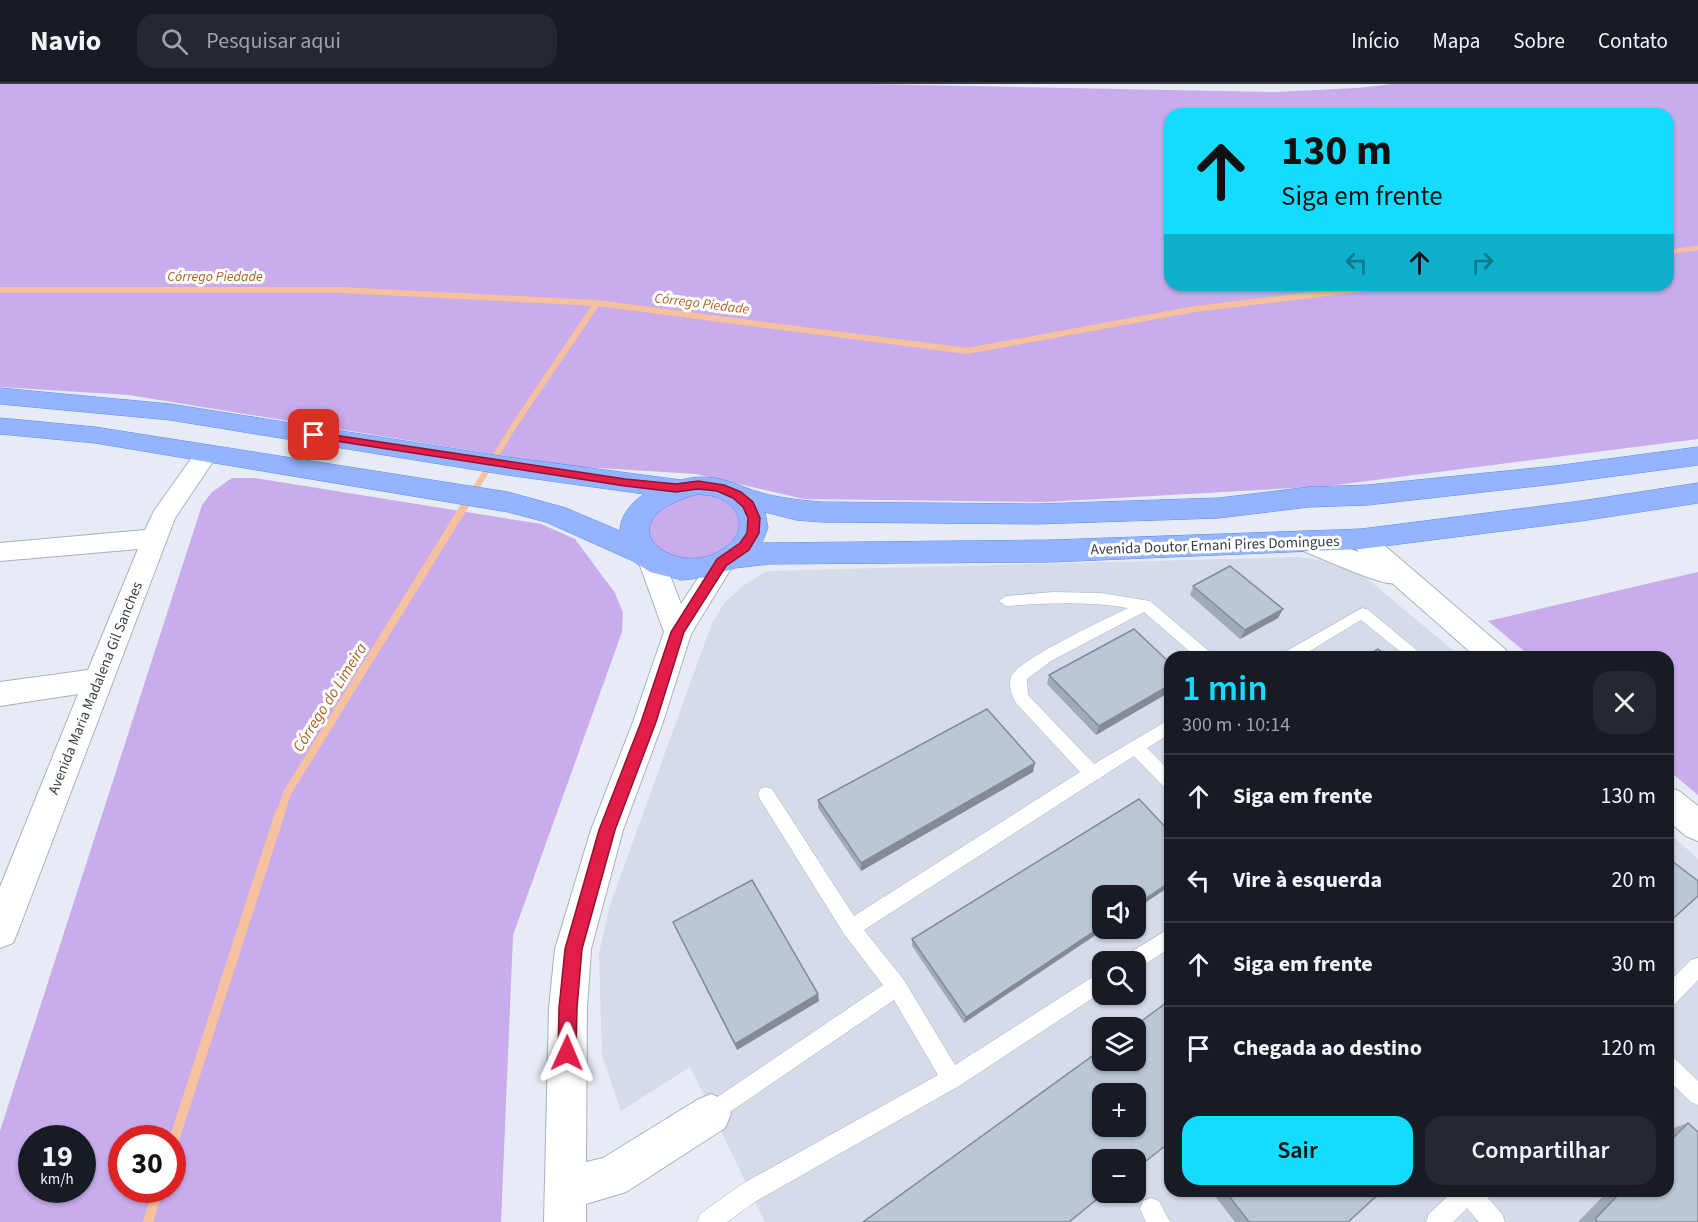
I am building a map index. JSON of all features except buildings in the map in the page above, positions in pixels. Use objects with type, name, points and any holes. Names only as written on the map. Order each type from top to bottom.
[{"type":"main road","points":[[0,396],[131,406],[528,469],[676,488],[709,486],[796,510],[822,512],[1037,514],[1219,508],[1309,496],[1368,495],[1508,480],[1698,456]]},
{"type":"main road","points":[[0,426],[95,435],[508,502],[556,515],[666,566],[685,569],[704,568],[726,560],[745,546],[753,533],[754,518],[748,505],[737,495]]},
{"type":"main road","points":[[647,557],[634,540],[633,524],[649,502],[676,488]]},
{"type":"main road","name":"Avenida Doutor Ernani Pires Domingues","points":[[726,560],[780,553],[1052,551],[1361,539],[1569,513],[1698,493]]},
{"type":"street","name":"Avenida Maria Madalena Gil Sanches","points":[[4,913],[163,517],[206,454]]},
{"type":"street","points":[[0,552],[155,538]]},
{"type":"street","points":[[1361,539],[1488,651]]},
{"type":"street","points":[[1305,542],[1367,565],[1423,596]]},
{"type":"street","points":[[647,557],[678,632]]},
{"type":"street","points":[[565,1205],[568,1008],[573,949],[607,830],[648,722],[678,632],[726,560]]},
{"type":"street","points":[[0,694],[98,680]]},
{"type":"street","points":[[1674,806],[1698,826]]},
{"type":"street","points":[[565,1205],[711,1114]]},
{"type":"lane","points":[[1006,601],[1053,597],[1101,598],[1145,605],[1199,651]]},
{"type":"lane","points":[[1092,773],[1022,699],[1018,691],[1019,677],[1028,668],[1046,657],[1145,605]]},
{"type":"lane","points":[[1298,651],[1362,613],[1410,651]]},
{"type":"lane","points":[[851,928],[1164,729]]},
{"type":"lane","points":[[1135,746],[1164,776]]},
{"type":"lane","points":[[766,794],[851,928],[897,987],[952,1079]]},
{"type":"lane","points":[[1146,953],[1164,941]]},
{"type":"lane","points":[[1674,991],[1698,968]]},
{"type":"lane","points":[[711,1114],[897,987]]},
{"type":"lane","points":[[708,1222],[750,1192],[952,1079],[1092,988]]},
{"type":"lane","points":[[1674,1072],[1698,1095]]},
{"type":"lane","points":[[1437,1222],[1462,1197]]},
{"type":"lane","points":[[1473,1197],[1494,1222]]},
{"type":"shaded area","points":[[0,84],[871,84],[1274,92],[1393,84],[1698,84],[1698,439],[1328,486],[1046,502],[804,499],[696,474],[566,466],[129,395],[0,387]]},
{"type":"shaded area","points":[[232,478],[255,478],[541,524],[575,539],[615,593],[623,613],[622,632],[513,935],[501,1222],[0,1222],[0,1131],[202,505],[212,492]]},
{"type":"shaded area","points":[[683,491],[725,494],[748,528],[712,561],[655,556],[642,518]]},
{"type":"shaded area","points":[[1298,557],[1320,560],[1364,576],[1454,651],[1164,651],[1164,1197],[1674,1197],[1674,837],[1698,859],[1698,1222],[765,1222],[690,1067],[621,1111],[602,1056],[599,953],[610,905],[712,623],[725,602],[744,585],[767,571]]},
{"type":"shaded area","points":[[1698,572],[1698,795],[1674,775],[1674,651],[1524,651],[1488,621]]},
{"type":"waterway","name":"Córrego Piedade","points":[[1674,251],[1698,248]]},
{"type":"waterway","name":"Córrego Piedade","points":[[0,290],[341,290],[597,303]]},
{"type":"waterway","name":"Córrego Piedade","points":[[597,303],[967,351],[1195,309],[1344,291]]},
{"type":"waterway","name":"Córrego do Limeira","points":[[466,504],[515,424],[597,303]]},
{"type":"waterway","name":"Córrego do Limeira","points":[[280,815],[287,793],[467,502]]},
{"type":"waterway","name":"Córrego do Limeira","points":[[179,1125],[280,813]]},
{"type":"waterway","name":"Córrego do Limeira","points":[[148,1222],[154,1203]]},
{"type":"route","points":[[314,435],[625,482],[676,488],[698,485],[719,488],[737,495],[748,505],[754,518],[753,533],[745,546],[722,562],[678,632],[648,722],[607,830],[573,949],[567,1053]]}]
